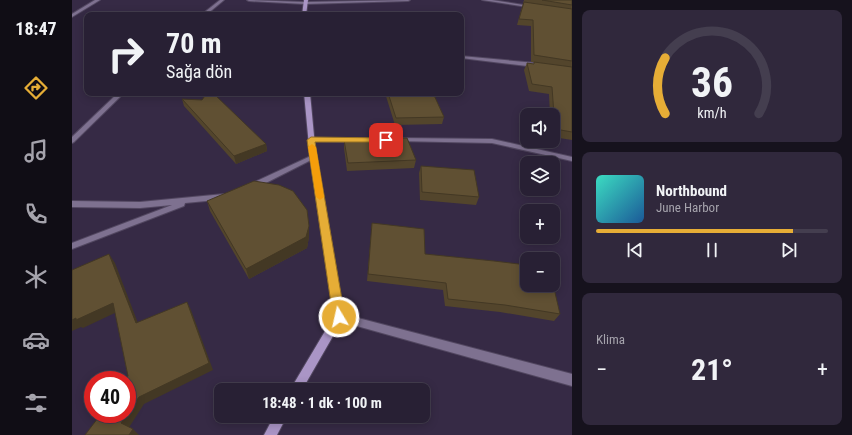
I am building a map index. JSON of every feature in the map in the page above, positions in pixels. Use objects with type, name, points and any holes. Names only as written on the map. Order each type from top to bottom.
[{"type":"street","points":[[72,16],[98,0]]},
{"type":"street","points":[[207,12],[222,0]]},
{"type":"street","points":[[249,0],[408,0]]},
{"type":"street","points":[[484,0],[543,9]]},
{"type":"street","points":[[304,12],[305,1]]},
{"type":"street","points":[[464,57],[539,66]]},
{"type":"street","points":[[72,141],[118,96]]},
{"type":"street","points":[[300,383],[339,317],[311,140],[307,96]]},
{"type":"street","points":[[311,140],[366,140]]},
{"type":"street","points":[[390,140],[492,141],[572,159]]},
{"type":"street","points":[[72,204],[140,205],[228,197],[314,157]]},
{"type":"street","points":[[72,246],[191,200]]},
{"type":"street","points":[[339,317],[572,380]]},
{"type":"street","points":[[275,433],[279,423]]},
{"type":"building","points":[[542,0],[572,0],[572,5]]},
{"type":"building","points":[[524,2],[572,9],[572,61],[534,55],[533,20],[519,19]]},
{"type":"building","points":[[534,62],[572,67],[572,132],[560,130],[560,108],[554,108],[552,87],[532,84],[527,63],[534,64]]},
{"type":"building","points":[[205,96],[216,96],[266,144],[234,156],[182,99],[202,100]]},
{"type":"building","points":[[389,96],[434,96],[444,117],[396,118]]},
{"type":"building","points":[[407,138],[416,160],[348,163],[344,140]]},
{"type":"building","points":[[421,166],[474,170],[479,197],[422,192]]},
{"type":"building","points":[[254,181],[279,185],[293,191],[307,210],[309,226],[306,237],[246,269],[207,201]]},
{"type":"building","points":[[372,223],[424,229],[425,254],[520,264],[520,292],[555,292],[560,314],[505,305],[448,299],[446,283],[368,274]]},
{"type":"building","points":[[109,254],[136,323],[187,302],[209,363],[139,397],[136,401],[136,371],[127,371],[113,303],[76,320],[76,318],[72,320],[72,270]]},
{"type":"building","points":[[94,423],[121,423],[133,429],[129,435],[85,435]]},
{"type":"slow traffic","points":[[312,147],[320,197]]},
{"type":"route","points":[[339,317],[311,140],[386,140]]}]
